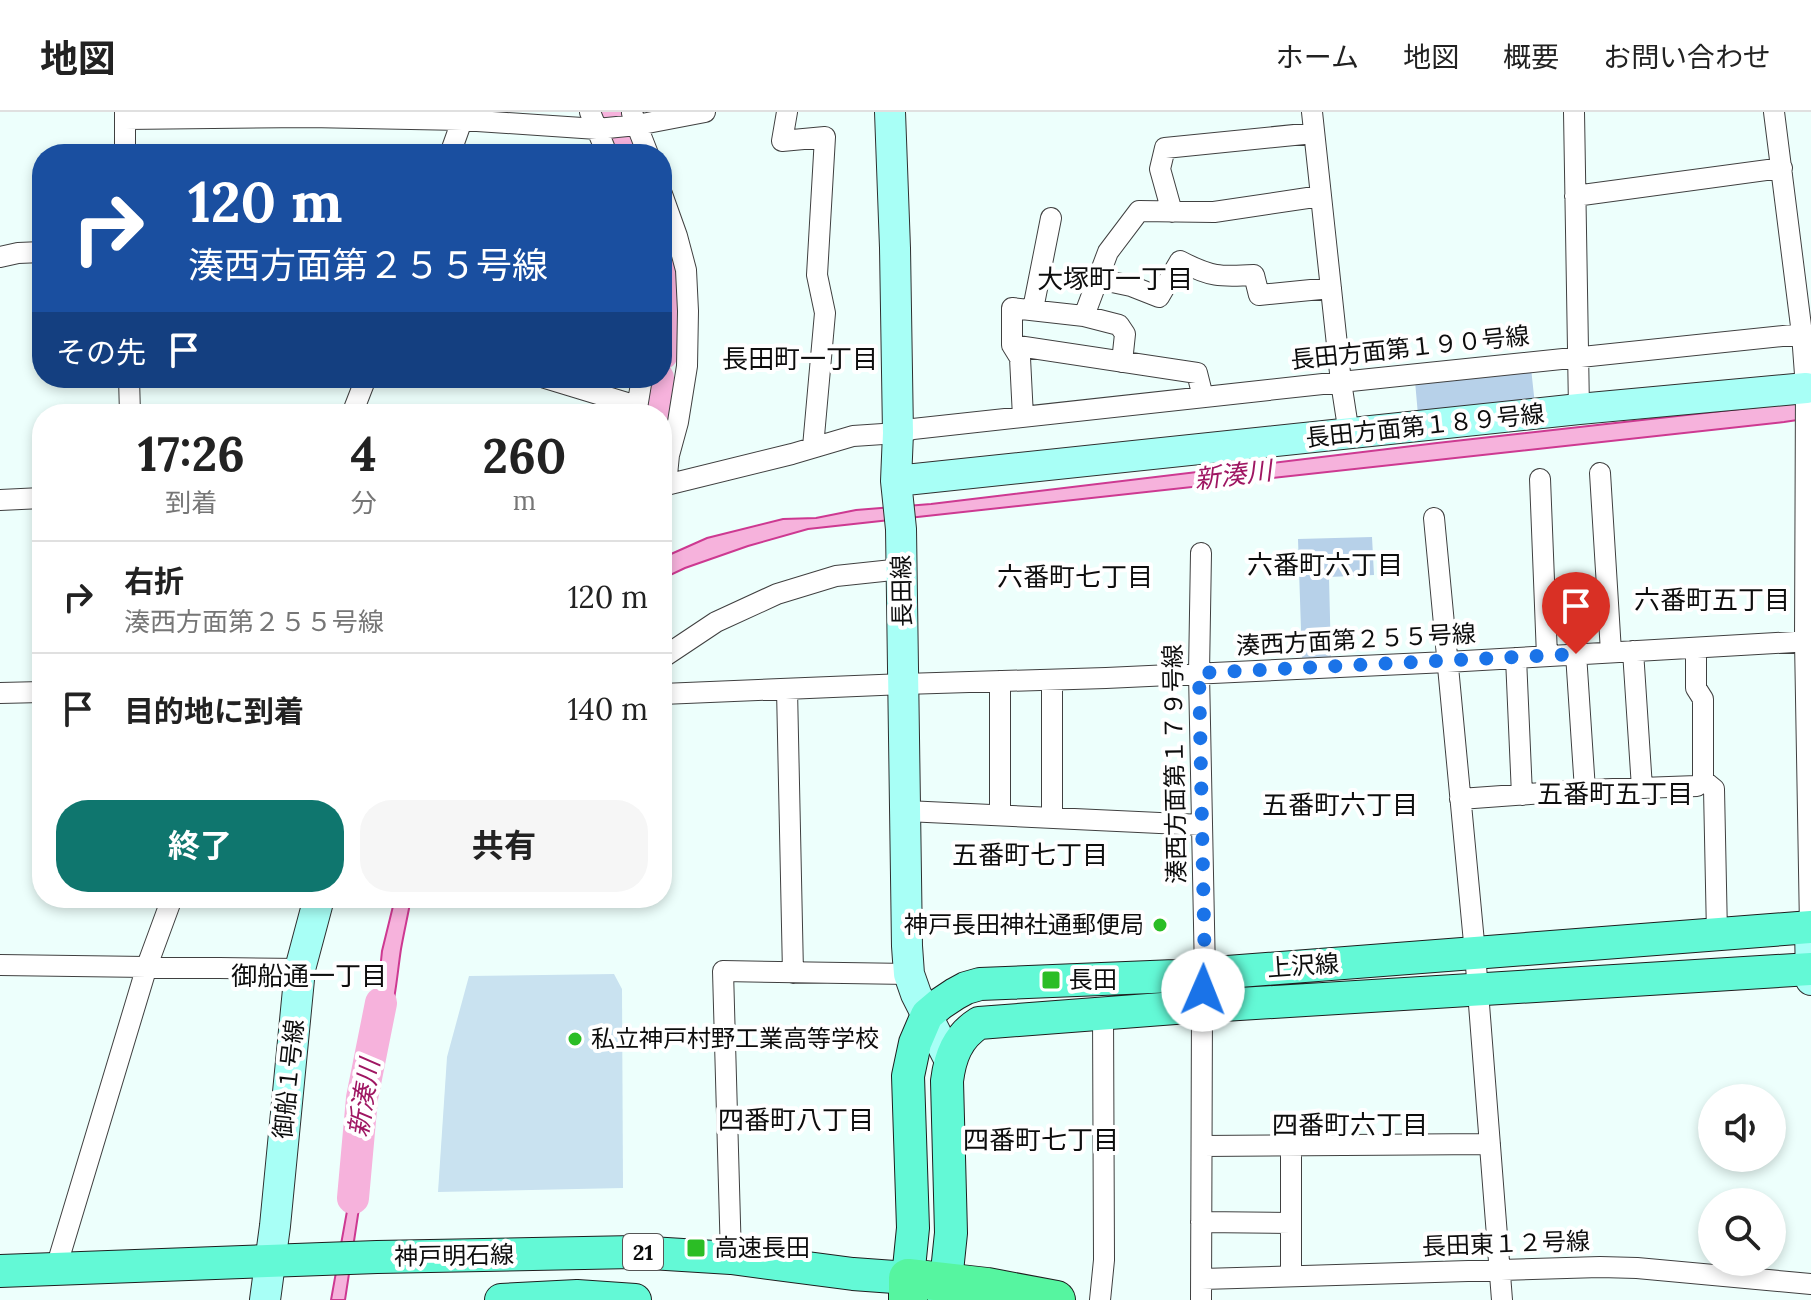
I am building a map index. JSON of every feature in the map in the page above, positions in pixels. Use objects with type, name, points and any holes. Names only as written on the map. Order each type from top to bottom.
[{"type":"highway","points":[[908,1289],[944,1291],[987,1287],[1056,1300]]},
{"type":"main road","name":"上沢線","points":[[927,1015],[955,994],[980,984],[1205,974],[1810,927]]},
{"type":"main road","name":"上沢線","points":[[944,1291],[951,1233],[947,1081],[950,1061],[963,1037],[979,1023],[1202,1007],[1810,973]]},
{"type":"main road","points":[[908,1289],[913,1232],[908,1076],[915,1043],[927,1015]]},
{"type":"main road","name":"神戸明石線","points":[[0,1271],[377,1257],[634,1252],[731,1258],[853,1274],[908,1289]]},
{"type":"main road","name":"神戸明石線","points":[[501,1300],[577,1296],[635,1300]]},
{"type":"street","points":[[125,144],[126,116],[464,116],[594,121],[705,112]]},
{"type":"street","points":[[787,112],[782,141],[825,137],[817,275],[825,313],[813,447]]},
{"type":"street","name":"長田線","points":[[890,112],[895,248],[896,481],[902,569],[907,946],[909,974],[950,1061]]},
{"type":"street","points":[[1574,112],[1579,409]]},
{"type":"street","points":[[1774,112],[1808,388],[1810,973]]},
{"type":"street","points":[[454,144],[464,116]]},
{"type":"street","points":[[635,119],[644,144]]},
{"type":"street","points":[[594,121],[603,144]]},
{"type":"street","points":[[1172,212],[1160,169],[1165,148],[1313,122],[1349,434]]},
{"type":"street","points":[[1575,196],[1782,168]]},
{"type":"street","points":[[1084,316],[1108,252],[1139,211],[1214,212],[1321,196]]},
{"type":"street","points":[[1023,417],[1020,358],[1012,345],[1051,218]]},
{"type":"street","points":[[672,222],[686,270],[688,311],[687,366],[672,444]]},
{"type":"street","points":[[0,257],[32,252]]},
{"type":"street","points":[[1098,279],[1131,286],[1159,297],[1180,261],[1219,277],[1254,275],[1259,295],[1331,288]]},
{"type":"street","points":[[1023,309],[1084,316],[1119,325],[1125,334],[1122,362]]},
{"type":"street","name":"長田方面第１９０号線","points":[[898,433],[1203,397],[1802,334]]},
{"type":"street","points":[[1012,345],[1197,373],[1203,397]]},
{"type":"street","points":[[577,388],[622,404]]},
{"type":"street","name":"長田方面第１８９号線","points":[[896,481],[1808,388]]},
{"type":"street","points":[[672,484],[853,436],[898,433]]},
{"type":"street","points":[[1600,473],[1611,652]]},
{"type":"street","points":[[1540,479],[1547,656]]},
{"type":"street","points":[[0,500],[32,498]]},
{"type":"street","points":[[1434,518],[1475,953],[1502,1300]]},
{"type":"street","name":"湊西方面第１７９号線","points":[[1201,553],[1199,673],[1205,974],[1202,1007],[1201,1300]]},
{"type":"street","points":[[672,651],[716,622],[777,594],[836,576],[902,569]]},
{"type":"street","name":"湊西方面第２５５号線","points":[[672,694],[1447,662],[1808,641]]},
{"type":"street","points":[[1460,799],[1697,786],[1703,780],[1703,699],[1696,688],[1696,648]]},
{"type":"street","points":[[1633,651],[1642,788]]},
{"type":"street","points":[[1576,654],[1585,790]]},
{"type":"street","points":[[1516,658],[1522,795]]},
{"type":"street","points":[[1052,680],[1052,817]]},
{"type":"street","points":[[1000,681],[1000,815]]},
{"type":"street","points":[[787,689],[793,973]]},
{"type":"street","points":[[0,693],[32,692]]},
{"type":"street","points":[[1703,780],[1714,789],[1717,934]]},
{"type":"street","points":[[906,811],[1202,825]]},
{"type":"street","points":[[56,1268],[147,966],[168,908]]},
{"type":"street","name":"御船１号線","points":[[265,1300],[281,1262],[300,969],[316,908]]},
{"type":"street","points":[[0,965],[300,969]]},
{"type":"street","points":[[731,1258],[723,971],[909,974]]},
{"type":"street","points":[[1100,1300],[1104,1260],[1103,1013]]},
{"type":"street","points":[[1202,1146],[1490,1144]]},
{"type":"street","points":[[1291,1145],[1291,1276]]},
{"type":"street","points":[[1201,1222],[1291,1223]]},
{"type":"street","name":"長田東１２号線","points":[[1202,1279],[1637,1268],[1811,1284]]},
{"type":"shaded area","points":[[1531,368],[1535,405],[1418,415],[1415,381]]},
{"type":"shaded area","points":[[1372,537],[1374,575],[1329,577],[1331,659],[1302,660],[1298,539]]},
{"type":"shaded area","points":[[614,974],[622,989],[623,1188],[438,1192],[447,1057],[469,976]]},
{"type":"water","points":[[1811,401],[1811,418],[1784,422],[808,529],[748,546],[672,574],[672,554],[707,538],[783,519],[816,518],[856,510],[931,504]]},
{"type":"water","points":[[393,908],[409,908],[387,1025],[345,1300],[331,1300],[367,1100],[382,951]]},
{"type":"waterway","points":[[614,112],[625,144]]},
{"type":"waterway","points":[[654,404],[657,388]]},
{"type":"waterway","name":"新湊川","points":[[353,1198],[362,1098],[381,1003]]},
{"type":"place","name":"神戸長田神社通郵便局","points":[[1160,925]]},
{"type":"place","name":"長田","points":[[1051,980]]},
{"type":"place","name":"私立神戸村野工業高等学校","points":[[575,1039]]},
{"type":"place","name":"高速長田","points":[[696,1248]]},
{"type":"district","name":"大塚町一丁目","points":[[1115,279]]},
{"type":"district","name":"長田町一丁目","points":[[800,359]]},
{"type":"district","name":"六番町六丁目","points":[[1325,565]]},
{"type":"district","name":"六番町七丁目","points":[[1075,577]]},
{"type":"district","name":"六番町五丁目","points":[[1712,600]]},
{"type":"district","name":"五番町五丁目","points":[[1615,794]]},
{"type":"district","name":"五番町六丁目","points":[[1340,805]]},
{"type":"district","name":"五番町七丁目","points":[[1030,855]]},
{"type":"district","name":"御船通一丁目","points":[[309,976]]},
{"type":"district","name":"四番町八丁目","points":[[796,1120]]},
{"type":"district","name":"四番町六丁目","points":[[1350,1125]]},
{"type":"district","name":"四番町七丁目","points":[[1041,1140]]},
{"type":"route","points":[[1203,990],[1199,673],[1576,654]]}]
